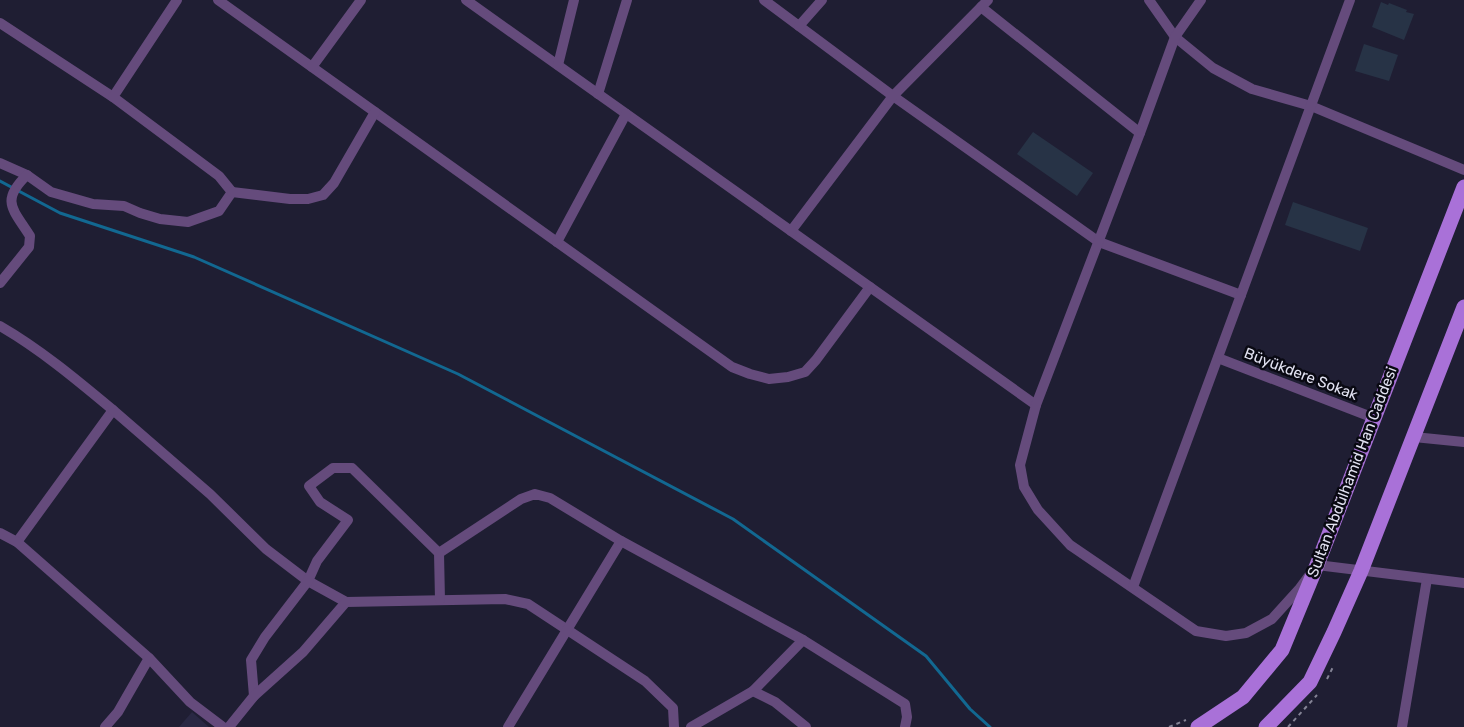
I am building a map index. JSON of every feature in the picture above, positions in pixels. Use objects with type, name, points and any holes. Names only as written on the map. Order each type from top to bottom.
[{"type":"main road","name":"Sultan Abdülhamid Han Caddesi","points":[[1195,722],[1213,721],[1244,697],[1282,650],[1464,187]]},
{"type":"main road","points":[[1266,727],[1310,682],[1361,571],[1464,307]]},
{"type":"street","points":[[113,97],[177,0]]},
{"type":"street","points":[[218,0],[732,366],[750,374],[769,379],[788,377],[805,372],[870,287]]},
{"type":"street","points":[[312,67],[361,0]]},
{"type":"street","points":[[466,0],[1036,405]]},
{"type":"street","points":[[558,65],[574,0]]},
{"type":"street","points":[[598,94],[627,0]]},
{"type":"street","points":[[764,0],[893,96],[1099,242],[1241,295]]},
{"type":"street","points":[[799,26],[822,0]]},
{"type":"street","points":[[1149,0],[1175,37],[1213,68],[1252,89],[1311,106],[1464,170]]},
{"type":"street","points":[[1201,0],[1175,37],[1036,405],[1020,465],[1024,487],[1038,510],[1070,545],[1196,631],[1226,636],[1246,633],[1272,619],[1300,588],[1317,565],[1464,583]]},
{"type":"street","points":[[1133,587],[1350,0]]},
{"type":"street","points":[[791,231],[893,96],[984,3],[1140,133]]},
{"type":"street","points":[[0,22],[113,97],[219,176],[232,192],[290,199],[308,199],[323,195],[334,183],[375,112]]},
{"type":"street","points":[[557,242],[626,114]]},
{"type":"street","points":[[0,163],[27,175],[51,192],[92,204],[124,206],[160,219],[188,222],[219,211],[232,192]]},
{"type":"street","points":[[0,283],[29,247],[31,241],[30,236],[11,205],[13,190],[27,175]]},
{"type":"street","points":[[0,326],[34,348],[112,410],[210,494],[266,549],[308,581],[346,602],[505,599],[528,604],[645,681],[673,708],[674,727]]},
{"type":"street","name":"Büyükdere Sokak","points":[[1218,358],[1374,418]]},
{"type":"street","points":[[17,542],[112,410]]},
{"type":"street","points":[[1414,436],[1464,442]]},
{"type":"street","points":[[254,696],[251,660],[265,637],[308,581],[317,561],[348,520],[320,502],[309,486],[333,468],[352,468],[439,553],[440,600]]},
{"type":"street","points":[[439,553],[521,499],[535,494],[550,498],[621,541],[802,640],[905,704],[907,717],[905,727]]},
{"type":"street","points":[[0,533],[17,542],[149,658],[190,702],[223,727]]},
{"type":"street","points":[[508,727],[621,541]]},
{"type":"street","points":[[1402,727],[1427,578]]},
{"type":"street","points":[[230,727],[254,696],[303,652],[346,602]]},
{"type":"street","points":[[691,727],[753,691],[802,640]]},
{"type":"street","points":[[106,727],[118,712],[149,658]]},
{"type":"street","points":[[753,691],[775,702],[806,727]]},
{"type":"path","points":[[1169,727],[1195,722]]},
{"type":"shaded area","points":[[192,712],[209,727],[179,727]]},
{"type":"building","points":[[1381,2],[1388,5],[1389,3],[1414,14],[1404,40],[1372,27]]},
{"type":"building","points":[[1364,44],[1398,55],[1389,81],[1355,71]]},
{"type":"building","points":[[1033,132],[1093,173],[1077,196],[1017,154]]},
{"type":"building","points":[[1293,202],[1368,228],[1360,251],[1285,225]]},
{"type":"waterway","points":[[0,181],[60,213],[194,257],[458,374],[733,519],[926,656],[970,709],[990,727]]}]
